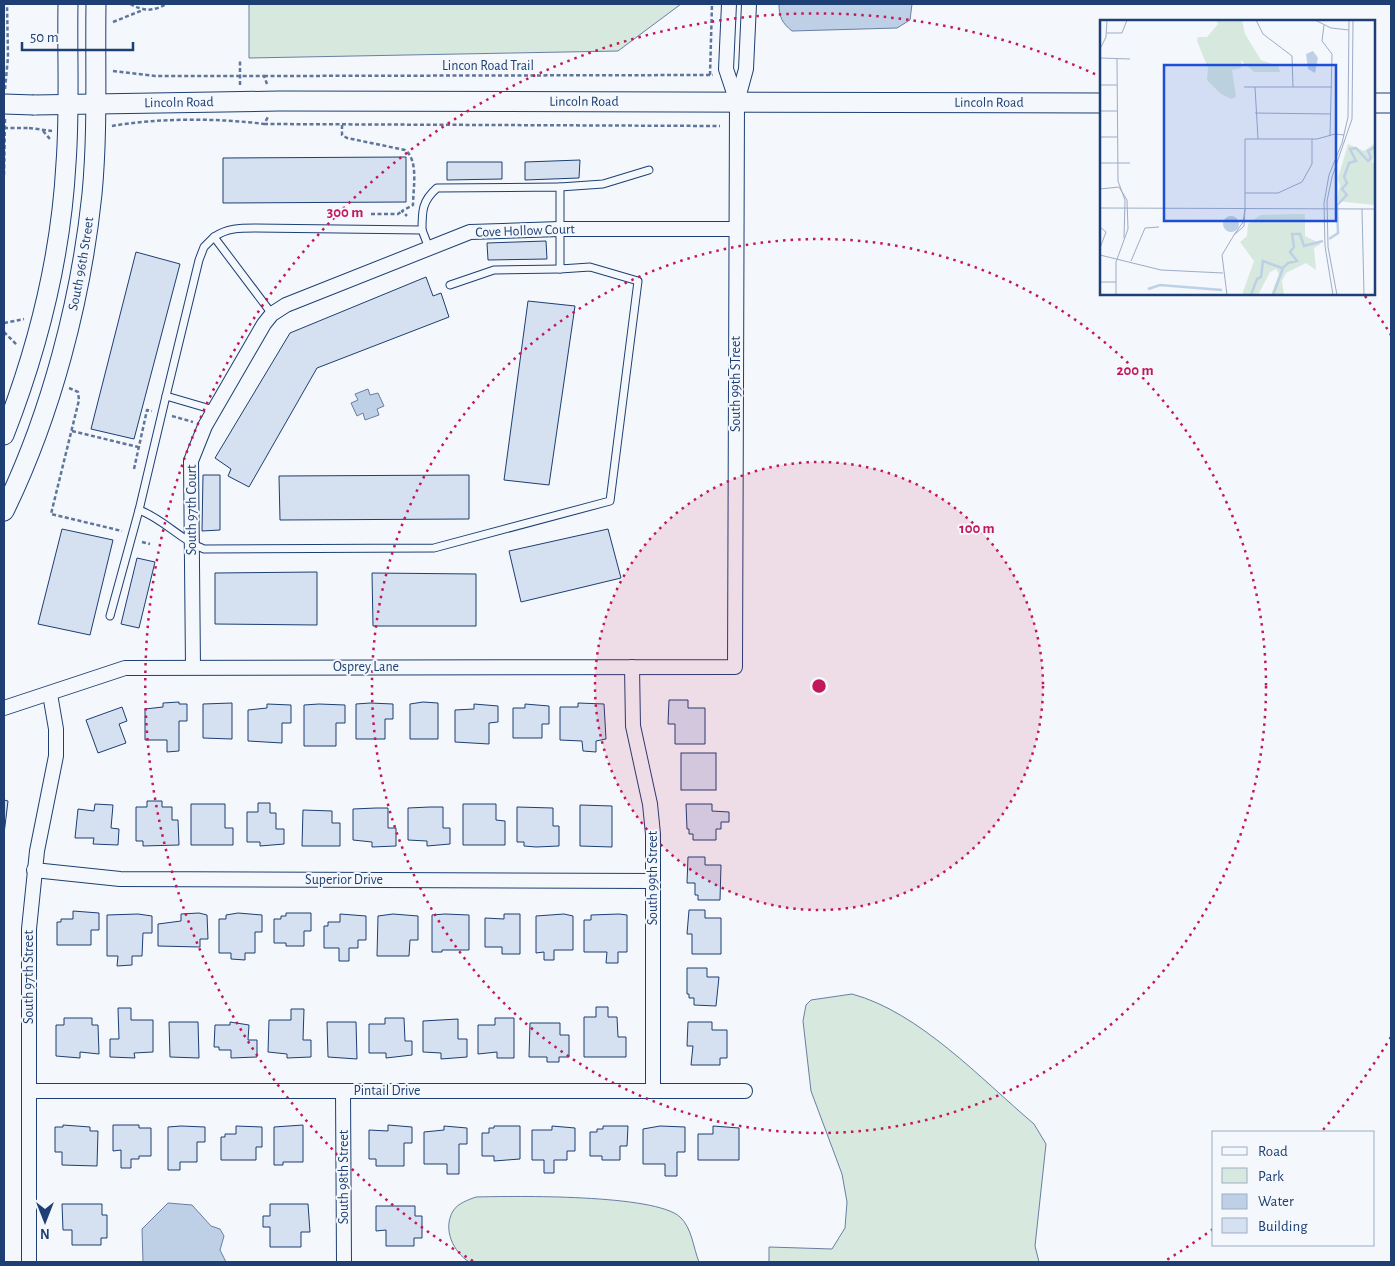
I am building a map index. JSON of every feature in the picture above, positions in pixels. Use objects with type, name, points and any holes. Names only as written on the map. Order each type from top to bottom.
[{"type":"street","name":"South 96th Street","points":[[4,435],[32,356],[55,254],[66,162],[68,4]]},
{"type":"street","name":"South 96th Street","points":[[4,511],[19,480],[52,387],[78,286],[92,193],[96,4]]},
{"type":"street","points":[[729,4],[726,69],[737,102]]},
{"type":"street","points":[[737,102],[746,69],[749,4]]},
{"type":"street","name":"Lincoln Road","points":[[4,104],[280,101],[1100,103]]},
{"type":"street","name":"South 99th STreet","points":[[735,666],[737,102]]},
{"type":"street","points":[[1375,103],[1391,103]]},
{"type":"street","name":"Cove Hollow Court","points":[[272,314],[286,306],[470,232],[560,229],[736,229]]},
{"type":"street","name":"South 97th Court","points":[[193,666],[191,461],[196,445],[214,410],[264,324],[272,314]]},
{"type":"street","name":"Osprey Lane","points":[[4,708],[125,668],[193,666],[735,666]]},
{"type":"street","name":"South 99th Street","points":[[632,667],[633,726],[653,824],[653,1091]]},
{"type":"street","name":"South 97th Street","points":[[29,1262],[28,958],[34,870],[57,750],[56,729],[50,694]]},
{"type":"street","name":"Superior Drive","points":[[34,870],[120,879],[653,881]]},
{"type":"street","name":"Pintail Drive","points":[[29,1091],[746,1091]]},
{"type":"street","name":"South 98th Street","points":[[343,1091],[344,1262]]},
{"type":"lane","points":[[429,248],[422,230],[422,209],[426,198],[437,188],[560,187],[603,184],[649,170]]},
{"type":"lane","points":[[560,187],[560,269]]},
{"type":"lane","points":[[110,616],[199,260],[204,247],[223,231],[235,228],[422,230]]},
{"type":"lane","points":[[214,238],[272,314]]},
{"type":"lane","points":[[138,510],[158,518],[192,545],[204,549],[434,548],[610,501],[638,281],[590,267],[494,270],[450,285]]},
{"type":"lane","points":[[166,396],[214,410]]},
{"type":"path","points":[[130,4],[143,10]]},
{"type":"path","points":[[113,22],[143,10],[156,10],[166,4]]},
{"type":"path","name":"Lincon Road Trail","points":[[113,71],[155,76],[711,75],[712,4]]},
{"type":"path","points":[[239,102],[240,61]]},
{"type":"path","points":[[264,76],[280,101],[264,124]]},
{"type":"path","points":[[112,126],[149,122],[342,125],[720,126]]},
{"type":"path","points":[[342,125],[342,135],[347,138],[405,150],[410,154],[413,164],[413,205],[398,214],[370,214]]},
{"type":"path","points":[[4,128],[29,128],[43,131],[50,141]]},
{"type":"path","points":[[402,211],[406,216]]},
{"type":"path","points":[[4,323],[25,319]]},
{"type":"path","points":[[4,332],[18,346]]},
{"type":"path","points":[[67,387],[79,395],[51,514],[122,532]]},
{"type":"path","points":[[134,469],[147,410],[152,411]]},
{"type":"path","points":[[170,416],[193,422]]},
{"type":"path","points":[[72,431],[138,447]]},
{"type":"path","points":[[140,541],[150,544]]},
{"type":"green space","points":[[249,4],[681,4],[618,51],[249,58]]},
{"type":"green space","points":[[852,994],[877,1003],[925,1031],[971,1068],[1034,1124],[1046,1144],[1035,1246],[1039,1262],[769,1262],[769,1247],[832,1249],[845,1228],[847,1202],[842,1174],[811,1091],[803,1021],[806,1005],[811,1000]]},
{"type":"green space","points":[[521,1196],[615,1200],[666,1209],[684,1221],[690,1232],[699,1262],[469,1262],[454,1246],[449,1233],[449,1226],[450,1218],[455,1208],[463,1202],[476,1197]]},
{"type":"water","points":[[779,4],[912,4],[910,20],[897,28],[792,31],[782,19]]},
{"type":"water","points":[[368,389],[370,395],[378,393],[384,406],[377,409],[379,415],[365,420],[363,413],[357,416],[351,403],[358,400],[355,394]]},
{"type":"water","points":[[168,1203],[192,1205],[211,1226],[220,1229],[224,1236],[220,1250],[226,1262],[143,1262],[142,1229]]},
{"type":"building","points":[[406,157],[406,202],[223,203],[223,158]]},
{"type":"building","points":[[580,160],[579,178],[525,180],[525,162]]},
{"type":"building","points":[[447,162],[502,162],[502,179],[447,180]]},
{"type":"building","points":[[546,241],[547,259],[488,260],[487,243]]},
{"type":"building","points":[[136,252],[180,264],[134,439],[91,429]]},
{"type":"building","points":[[426,277],[433,296],[441,293],[449,317],[317,368],[249,487],[228,476],[231,469],[215,458],[290,333]]},
{"type":"building","points":[[528,301],[575,306],[549,485],[504,480]]},
{"type":"building","points":[[203,475],[220,475],[220,530],[202,531]]},
{"type":"building","points":[[469,475],[469,519],[280,520],[279,476]]},
{"type":"building","points":[[62,529],[113,540],[90,635],[38,624]]},
{"type":"building","points":[[608,529],[621,578],[521,602],[509,551]]},
{"type":"building","points":[[137,558],[155,562],[139,628],[121,624]]},
{"type":"building","points":[[317,572],[317,625],[215,624],[215,573]]},
{"type":"building","points":[[372,573],[476,574],[476,626],[373,626]]},
{"type":"building","points":[[669,700],[688,700],[688,708],[705,708],[705,744],[675,744],[675,724],[668,724]]},
{"type":"building","points":[[179,702],[179,704],[187,704],[187,721],[179,721],[179,751],[167,752],[167,740],[145,740],[145,709],[163,707],[163,703]]},
{"type":"building","points":[[423,702],[438,703],[438,739],[410,739],[410,704]]},
{"type":"building","points":[[232,703],[232,739],[203,738],[203,704]]},
{"type":"building","points":[[578,703],[604,704],[606,739],[596,741],[596,752],[583,751],[582,741],[560,740],[560,707],[578,707]]},
{"type":"building","points":[[267,704],[291,705],[291,723],[282,723],[282,743],[248,741],[248,710],[267,708]]},
{"type":"building","points":[[356,704],[393,704],[393,719],[385,719],[385,739],[356,739]]},
{"type":"building","points":[[474,704],[498,706],[498,722],[489,723],[489,744],[455,742],[455,710],[474,709]]},
{"type":"building","points":[[525,704],[549,706],[549,724],[542,724],[542,738],[513,738],[513,708],[525,708]]},
{"type":"building","points":[[304,705],[345,705],[345,723],[336,723],[336,746],[304,746]]},
{"type":"building","points":[[122,707],[127,721],[119,724],[126,743],[98,753],[86,720]]},
{"type":"building","points":[[681,753],[716,753],[716,790],[681,790]]},
{"type":"building","points":[[4,800],[8,801],[4,834]]},
{"type":"building","points":[[147,801],[162,801],[162,807],[172,807],[172,820],[178,820],[179,845],[143,846],[143,841],[136,841],[136,807],[147,807]]},
{"type":"building","points":[[258,803],[270,803],[270,813],[276,813],[276,829],[284,829],[284,844],[260,846],[260,842],[247,842],[247,812],[258,812]]},
{"type":"building","points":[[95,804],[113,805],[111,828],[119,829],[118,845],[93,844],[94,838],[75,838],[78,809],[94,811]]},
{"type":"building","points":[[191,804],[225,804],[225,828],[233,828],[233,845],[191,845]]},
{"type":"building","points":[[463,804],[496,804],[496,820],[505,821],[505,845],[463,845]]},
{"type":"building","points":[[686,804],[712,804],[712,811],[729,812],[729,822],[721,822],[721,829],[716,829],[716,840],[693,840],[693,834],[689,834],[689,829],[687,829]]},
{"type":"building","points":[[580,805],[612,806],[612,847],[580,846]]},
{"type":"building","points":[[443,807],[443,828],[450,828],[450,844],[427,846],[427,841],[408,840],[408,808]]},
{"type":"building","points":[[517,807],[553,808],[553,826],[559,826],[559,846],[524,846],[524,842],[517,842]]},
{"type":"building","points":[[388,808],[388,828],[396,828],[396,846],[372,847],[372,842],[353,840],[353,809]]},
{"type":"building","points":[[303,810],[332,811],[332,823],[340,823],[340,846],[302,846]]},
{"type":"building","points":[[688,857],[705,857],[705,865],[721,865],[720,900],[698,900],[698,895],[695,895],[695,883],[687,883]]},
{"type":"building","points":[[689,910],[705,910],[705,918],[721,918],[721,954],[692,954],[692,934],[687,934]]},
{"type":"building","points":[[73,911],[99,913],[99,930],[91,930],[91,945],[57,945],[57,922],[61,922],[61,919],[73,919]]},
{"type":"building","points":[[199,913],[207,915],[208,939],[200,939],[200,947],[158,946],[158,924],[181,921],[181,914]]},
{"type":"building","points":[[238,913],[262,915],[262,932],[255,932],[255,953],[245,953],[245,960],[231,959],[231,953],[219,953],[219,919],[226,919],[226,915]]},
{"type":"building","points":[[286,913],[311,913],[311,931],[304,931],[304,946],[286,946],[286,943],[274,943],[274,919],[281,919],[281,916],[286,916]]},
{"type":"building","points":[[138,914],[152,916],[152,933],[143,933],[142,956],[132,956],[132,965],[117,966],[118,956],[107,956],[107,915]]},
{"type":"building","points":[[340,914],[366,916],[366,940],[358,940],[358,948],[349,948],[349,961],[339,961],[339,948],[324,948],[324,926],[328,926],[328,922],[340,922]]},
{"type":"building","points":[[393,914],[418,916],[418,940],[410,940],[409,956],[377,956],[378,916]]},
{"type":"building","points":[[504,914],[520,914],[520,954],[502,954],[502,947],[485,947],[485,918],[504,919]]},
{"type":"building","points":[[564,914],[573,916],[573,950],[554,950],[554,960],[544,960],[544,952],[536,953],[536,916]]},
{"type":"building","points":[[432,915],[469,915],[469,950],[432,952]]},
{"type":"building","points":[[591,915],[627,915],[627,952],[618,952],[618,963],[606,963],[607,952],[584,952],[584,920],[591,920]]},
{"type":"building","points":[[687,968],[707,968],[707,977],[719,977],[716,1006],[694,1005],[694,998],[689,998],[689,994],[687,994]]},
{"type":"building","points":[[596,1007],[608,1007],[608,1017],[617,1017],[618,1037],[626,1037],[626,1057],[584,1057],[584,1017],[596,1017]]},
{"type":"building","points":[[118,1008],[131,1008],[131,1020],[153,1020],[153,1052],[134,1053],[135,1058],[110,1057],[110,1039],[119,1039]]},
{"type":"building","points":[[291,1009],[304,1009],[303,1040],[311,1040],[311,1057],[287,1058],[287,1054],[268,1052],[269,1020],[291,1020]]},
{"type":"building","points":[[64,1018],[92,1018],[92,1025],[98,1025],[99,1054],[80,1052],[80,1058],[56,1056],[56,1025],[64,1025]]},
{"type":"building","points":[[385,1018],[404,1018],[405,1041],[412,1041],[412,1055],[386,1058],[386,1053],[369,1053],[369,1024],[385,1024]]},
{"type":"building","points":[[495,1018],[514,1018],[514,1058],[497,1058],[497,1052],[478,1054],[478,1025],[495,1025]]},
{"type":"building","points":[[458,1019],[458,1039],[467,1039],[467,1057],[441,1059],[441,1053],[423,1052],[423,1021]]},
{"type":"building","points":[[169,1022],[198,1022],[199,1058],[170,1057]]},
{"type":"building","points":[[230,1022],[249,1025],[248,1040],[257,1040],[257,1057],[231,1058],[231,1050],[219,1050],[219,1047],[214,1047],[215,1025],[230,1025]]},
{"type":"building","points":[[327,1022],[356,1022],[357,1059],[328,1057]]},
{"type":"building","points":[[688,1022],[712,1022],[712,1030],[727,1030],[727,1058],[720,1058],[720,1065],[691,1065],[693,1046],[687,1046]]},
{"type":"building","points":[[530,1023],[560,1023],[560,1035],[569,1035],[569,1057],[559,1057],[559,1062],[547,1062],[547,1057],[529,1057]]},
{"type":"building","points":[[63,1125],[90,1127],[90,1131],[98,1131],[97,1166],[62,1165],[62,1152],[55,1152],[55,1127],[63,1127]]},
{"type":"building","points":[[113,1125],[139,1125],[139,1128],[151,1128],[151,1156],[139,1156],[139,1159],[131,1159],[131,1168],[121,1168],[121,1150],[113,1151]]},
{"type":"building","points":[[303,1125],[303,1162],[283,1162],[283,1165],[274,1165],[274,1127]]},
{"type":"building","points":[[388,1125],[412,1127],[412,1143],[404,1143],[404,1166],[376,1166],[376,1159],[369,1159],[369,1130],[388,1131]]},
{"type":"building","points":[[236,1126],[262,1127],[262,1147],[256,1147],[256,1160],[221,1160],[221,1137],[225,1137],[225,1134],[236,1134]]},
{"type":"building","points":[[444,1126],[467,1128],[467,1144],[459,1144],[459,1174],[447,1174],[447,1164],[424,1164],[424,1132],[444,1130]]},
{"type":"building","points":[[494,1126],[520,1126],[520,1159],[494,1161],[494,1156],[482,1156],[482,1133],[489,1133],[489,1128],[494,1128]]},
{"type":"building","points":[[552,1126],[575,1128],[575,1151],[567,1151],[567,1160],[554,1160],[554,1173],[544,1173],[544,1160],[532,1160],[532,1130],[552,1130]]},
{"type":"building","points":[[603,1126],[628,1126],[627,1146],[620,1146],[620,1160],[602,1160],[602,1156],[590,1156],[590,1132],[597,1132],[597,1129],[603,1129]]},
{"type":"building","points":[[660,1126],[685,1127],[685,1152],[677,1152],[677,1176],[665,1176],[665,1164],[643,1164],[643,1129]]},
{"type":"building","points":[[713,1126],[739,1128],[739,1160],[698,1160],[698,1134],[713,1134]]},
{"type":"building","points":[[168,1127],[205,1127],[205,1142],[197,1142],[197,1162],[180,1162],[180,1170],[168,1170]]},
{"type":"building","points":[[62,1204],[102,1204],[102,1215],[107,1215],[107,1238],[101,1238],[101,1245],[72,1245],[72,1230],[63,1230]]},
{"type":"building","points":[[270,1204],[308,1204],[310,1232],[301,1232],[301,1247],[270,1247],[270,1227],[263,1227],[263,1216],[270,1216]]},
{"type":"building","points":[[376,1206],[415,1206],[415,1216],[422,1216],[422,1238],[414,1238],[414,1246],[386,1246],[386,1230],[376,1231]]}]
